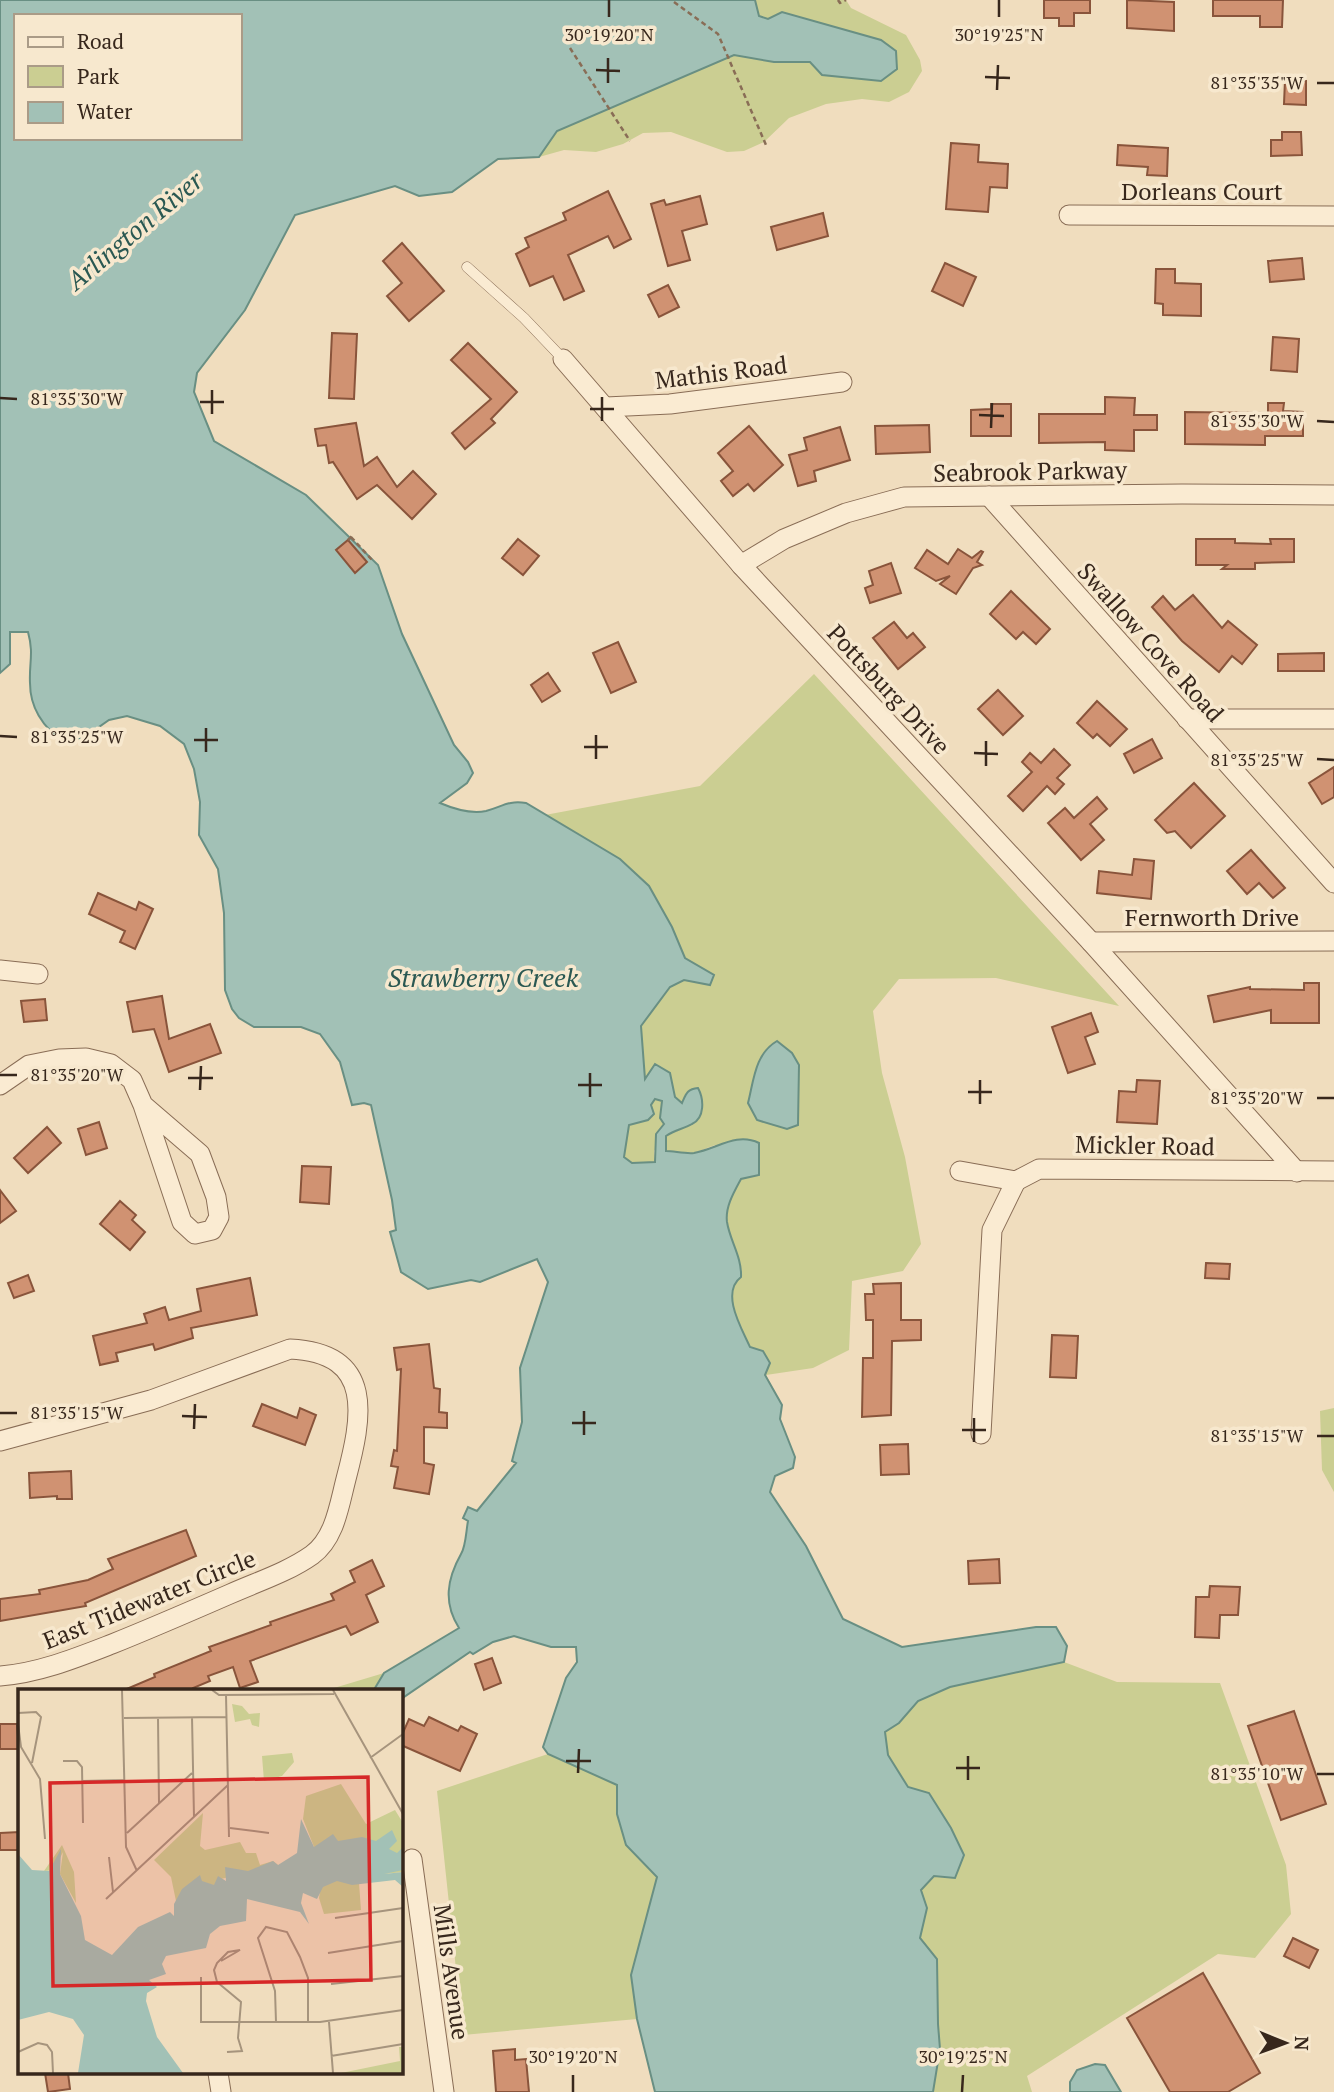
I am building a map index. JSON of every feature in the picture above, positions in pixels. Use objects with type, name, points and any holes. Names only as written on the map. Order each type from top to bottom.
[{"type":"street","name":"Dorleans Court","points":[[1069,215],[1334,216]]},
{"type":"street","name":"Pottsburg Drive","points":[[564,359],[741,565],[1091,942],[1297,1172]]},
{"type":"street","name":"Mathis Road","points":[[606,407],[670,404],[842,382]]},
{"type":"street","name":"Seabrook Parkway","points":[[741,565],[784,540],[846,513],[904,498],[1334,495]]},
{"type":"street","name":"Swallow Cove Road","points":[[989,496],[1334,883]]},
{"type":"street","points":[[1187,719],[1334,719]]},
{"type":"street","name":"Fernworth Drive","points":[[1091,942],[1334,941]]},
{"type":"street","points":[[0,970],[38,974]]},
{"type":"street","points":[[0,1085],[29,1065],[59,1059],[86,1058],[111,1064],[132,1080],[182,1222],[195,1234],[212,1230],[219,1217],[216,1197],[200,1154],[143,1105]]},
{"type":"street","name":"Mickler Road","points":[[1016,1181],[1039,1168],[1334,1171]]},
{"type":"street","points":[[960,1171],[1016,1181],[992,1230],[981,1434]]},
{"type":"street","name":"East Tidewater Circle","points":[[0,1441],[151,1400],[290,1349],[313,1350],[334,1359],[345,1369],[355,1387],[359,1408],[354,1449],[335,1522],[325,1543],[312,1555],[185,1614],[88,1653],[24,1674],[0,1675]]},
{"type":"street","name":"Mills Avenue","points":[[412,1859],[444,2092]]},
{"type":"street","points":[[218,2074],[221,2092]]},
{"type":"lane","points":[[467,267],[524,318],[564,359]]},
{"type":"path","points":[[838,0],[840,3],[846,0]]},
{"type":"path","points":[[674,2],[718,34],[766,145]]},
{"type":"path","points":[[570,48],[629,141]]},
{"type":"path","points":[[351,537],[373,561]]},
{"type":"green space","points":[[755,0],[846,0],[851,8],[906,35],[920,60],[922,71],[909,92],[889,102],[862,99],[826,104],[789,118],[764,142],[744,151],[727,152],[671,132],[643,133],[623,144],[596,152],[564,150],[539,157],[556,131],[734,55],[774,62],[810,62],[823,75],[881,81],[897,69],[759,16]]},
{"type":"green space","points":[[814,674],[1119,1006],[996,978],[899,979],[873,1011],[882,1073],[905,1157],[921,1244],[903,1271],[852,1281],[849,1350],[813,1368],[766,1375],[782,1405],[780,1419],[795,1457],[793,1468],[775,1476],[770,1492],[733,1336],[715,1145],[694,1153],[665,1151],[666,1136],[677,1129],[694,1124],[685,1095],[679,1114],[654,1151],[655,1162],[632,1163],[624,1158],[545,815],[700,786]],"holes":[[[792,1053],[787,1129],[775,1124]]]},
{"type":"green space","points":[[1334,1408],[1334,1492],[1322,1470],[1320,1411]]},
{"type":"green space","points":[[1064,1662],[1117,1682],[1220,1683],[1286,1865],[1291,1914],[1255,1958],[1218,1954],[1027,2076],[1032,2092],[795,2092],[814,1757],[917,1701],[950,1687]]},
{"type":"green space","points":[[384,1673],[376,1689],[331,1689]]},
{"type":"green space","points":[[548,1754],[617,1784],[684,1781],[631,1975],[637,2019],[463,2035],[437,1791]]},
{"type":"water","name":"Strawberry Creek","points":[[0,0],[755,0],[759,16],[768,19],[782,12],[881,40],[896,51],[897,69],[881,81],[822,75],[810,62],[774,62],[734,55],[557,131],[539,157],[498,159],[452,192],[419,196],[395,186],[295,215],[245,310],[197,373],[194,392],[214,441],[306,495],[378,565],[402,634],[454,745],[473,773],[467,783],[440,803],[474,812],[510,803],[526,803],[620,859],[649,886],[672,927],[685,958],[714,975],[710,985],[684,980],[670,987],[641,1026],[645,1079],[655,1064],[670,1073],[675,1097],[682,1103],[689,1091],[698,1088],[700,1092],[702,1108],[699,1117],[692,1124],[666,1136],[666,1151],[694,1153],[742,1139],[759,1143],[759,1175],[741,1179],[727,1211],[727,1222],[741,1270],[741,1277],[732,1292],[733,1301],[738,1321],[750,1347],[763,1351],[770,1363],[765,1375],[782,1405],[780,1419],[795,1457],[793,1468],[775,1476],[770,1492],[806,1546],[843,1619],[902,1647],[1036,1627],[1056,1627],[1067,1646],[1064,1662],[950,1687],[918,1701],[899,1723],[885,1732],[888,1755],[908,1787],[929,1793],[964,1855],[955,1878],[934,1876],[921,1890],[927,1908],[920,1938],[937,1959],[940,2049],[933,2092],[655,2092],[637,2019],[631,1975],[657,1877],[626,1845],[617,1814],[617,1785],[548,1754],[543,1747],[566,1678],[577,1662],[576,1647],[551,1647],[514,1636],[493,1642],[473,1654],[470,1652],[402,1698],[402,1689],[375,1688],[384,1673],[459,1628],[451,1609],[449,1591],[465,1543],[468,1521],[463,1518],[468,1507],[477,1511],[516,1463],[512,1461],[522,1422],[520,1368],[548,1282],[537,1259],[480,1282],[471,1280],[428,1289],[401,1272],[390,1232],[396,1230],[392,1200],[371,1105],[352,1105],[340,1062],[320,1034],[301,1027],[254,1027],[239,1018],[232,1009],[225,990],[224,913],[218,869],[199,835],[200,802],[194,769],[184,744],[160,726],[127,716],[109,720],[86,736],[65,743],[45,725],[33,701],[28,632],[10,632],[10,664],[0,673]],"holes":[[[655,1099],[662,1101],[660,1118],[664,1124],[656,1134],[655,1162],[632,1163],[624,1157],[629,1125],[648,1120],[654,1114],[651,1105]]]},
{"type":"water","points":[[777,1041],[792,1053],[799,1065],[798,1125],[787,1129],[757,1120],[748,1103],[760,1060]]},
{"type":"water","points":[[1095,2064],[1105,2065],[1121,2092],[1070,2092],[1070,2082],[1077,2070]]},
{"type":"building","points":[[1044,0],[1090,0],[1090,13],[1074,13],[1074,26],[1059,26],[1059,18],[1044,18]]},
{"type":"building","points":[[1127,0],[1174,2],[1174,31],[1127,28]]},
{"type":"building","points":[[1213,0],[1283,0],[1282,27],[1260,27],[1260,16],[1213,16]]},
{"type":"building","points":[[1285,80],[1306,81],[1306,105],[1284,104]]},
{"type":"building","points":[[1282,132],[1301,132],[1302,155],[1271,156],[1271,140],[1282,140]]},
{"type":"building","points":[[951,143],[979,145],[978,162],[1008,164],[1007,188],[990,187],[988,212],[946,209]]},
{"type":"building","points":[[1118,145],[1168,148],[1167,176],[1147,175],[1148,167],[1117,165]]},
{"type":"building","points":[[608,191],[631,239],[614,248],[608,236],[568,255],[584,291],[564,300],[553,276],[530,286],[516,254],[529,247],[525,238],[566,220],[563,213]]},
{"type":"building","points":[[700,196],[707,224],[682,231],[690,260],[668,266],[651,204],[664,200],[666,205]]},
{"type":"building","points":[[823,213],[828,236],[777,250],[771,227]]},
{"type":"building","points":[[402,243],[444,291],[409,321],[387,296],[402,283],[383,261]]},
{"type":"building","points":[[1302,258],[1304,279],[1270,282],[1268,261]]},
{"type":"building","points":[[945,263],[976,277],[963,306],[932,291]]},
{"type":"building","points":[[1156,269],[1175,269],[1175,283],[1201,284],[1201,316],[1163,315],[1163,304],[1155,303]]},
{"type":"building","points":[[668,285],[679,307],[659,317],[648,295]]},
{"type":"building","points":[[332,333],[357,334],[354,399],[329,398]]},
{"type":"building","points":[[1273,337],[1299,339],[1297,372],[1271,370]]},
{"type":"building","points":[[468,343],[517,392],[491,419],[495,423],[465,449],[452,433],[491,399],[451,360]]},
{"type":"building","points":[[1105,397],[1135,398],[1134,415],[1157,415],[1157,430],[1134,430],[1134,451],[1105,450],[1105,442],[1039,443],[1039,414],[1105,414]]},
{"type":"building","points":[[1268,403],[1284,403],[1283,411],[1303,412],[1303,436],[1265,436],[1265,445],[1185,444],[1185,412],[1268,413]]},
{"type":"building","points":[[991,404],[1011,404],[1011,436],[971,436],[971,410],[991,409]]},
{"type":"building","points":[[356,423],[364,466],[377,457],[397,487],[413,471],[436,494],[412,519],[377,485],[357,499],[333,462],[329,463],[326,445],[318,446],[315,429]]},
{"type":"building","points":[[929,425],[930,452],[876,454],[875,426]]},
{"type":"building","points":[[749,426],[783,465],[754,491],[748,484],[733,496],[721,481],[733,471],[718,453]]},
{"type":"building","points":[[840,427],[850,460],[814,471],[816,481],[798,486],[789,455],[807,450],[804,438]]},
{"type":"building","points":[[518,539],[539,556],[523,575],[502,558]]},
{"type":"building","points":[[1196,539],[1235,539],[1235,543],[1271,544],[1270,539],[1294,539],[1294,562],[1255,563],[1255,569],[1222,569],[1227,565],[1196,565]]},
{"type":"building","points":[[348,540],[367,562],[355,573],[336,550]]},
{"type":"building","points":[[958,549],[972,558],[983,552],[977,562],[982,565],[973,568],[956,594],[940,584],[950,576],[936,581],[915,568],[927,550],[948,564]]},
{"type":"building","points":[[891,563],[901,593],[870,603],[865,588],[873,585],[869,571]]},
{"type":"building","points":[[1011,591],[1050,629],[1036,644],[1023,632],[1016,639],[990,614]]},
{"type":"building","points":[[1193,595],[1222,628],[1228,621],[1257,645],[1242,664],[1232,656],[1219,672],[1182,641],[1152,607],[1163,596],[1175,610]]},
{"type":"building","points":[[894,622],[907,638],[913,633],[925,647],[898,669],[873,638]]},
{"type":"building","points":[[618,642],[636,682],[611,693],[593,653]]},
{"type":"building","points":[[1324,653],[1324,671],[1278,671],[1278,654]]},
{"type":"building","points":[[548,673],[560,691],[542,702],[531,685]]},
{"type":"building","points":[[998,690],[1023,716],[1003,735],[978,709]]},
{"type":"building","points":[[1097,701],[1127,729],[1110,746],[1097,734],[1093,738],[1077,723]]},
{"type":"building","points":[[1152,739],[1162,758],[1134,773],[1124,754]]},
{"type":"building","points":[[1054,749],[1070,765],[1057,778],[1064,784],[1055,794],[1047,786],[1023,811],[1008,796],[1032,772],[1022,762],[1030,753],[1041,763]]},
{"type":"building","points":[[1334,767],[1334,797],[1322,804],[1309,783]]},
{"type":"building","points":[[1194,783],[1225,816],[1191,848],[1175,831],[1167,833],[1155,820]]},
{"type":"building","points":[[1097,797],[1107,809],[1090,824],[1104,840],[1081,860],[1048,823],[1065,808],[1074,818]]},
{"type":"building","points":[[1251,850],[1285,888],[1273,898],[1259,883],[1247,894],[1227,871]]},
{"type":"building","points":[[1134,859],[1154,861],[1151,899],[1097,893],[1099,871],[1132,875]]},
{"type":"building","points":[[98,893],[136,910],[139,902],[153,909],[135,949],[120,942],[125,931],[89,914]]},
{"type":"building","points":[[1304,983],[1319,983],[1319,1023],[1271,1023],[1271,1010],[1214,1022],[1208,996],[1250,987],[1304,990]]},
{"type":"building","points":[[162,996],[169,1039],[210,1024],[221,1053],[169,1072],[154,1029],[133,1032],[127,1002]]},
{"type":"building","points":[[45,999],[47,1020],[24,1022],[21,1001]]},
{"type":"building","points":[[1091,1013],[1098,1032],[1085,1037],[1095,1064],[1068,1073],[1052,1027]]},
{"type":"building","points":[[1137,1080],[1160,1081],[1157,1124],[1117,1122],[1119,1091],[1136,1092]]},
{"type":"building","points":[[99,1122],[107,1148],[86,1155],[78,1129]]},
{"type":"building","points":[[47,1127],[61,1143],[28,1173],[14,1158]]},
{"type":"building","points":[[302,1166],[331,1167],[329,1204],[300,1202]]},
{"type":"building","points":[[0,1190],[16,1211],[0,1223]]},
{"type":"building","points":[[120,1201],[136,1215],[132,1220],[145,1232],[130,1250],[100,1224]]},
{"type":"building","points":[[1206,1263],[1230,1264],[1229,1279],[1205,1278]]},
{"type":"building","points":[[28,1275],[34,1291],[14,1298],[8,1283]]},
{"type":"building","points":[[250,1278],[257,1315],[191,1328],[193,1338],[155,1350],[153,1344],[116,1353],[118,1361],[100,1365],[93,1336],[147,1323],[144,1314],[165,1307],[169,1320],[201,1311],[197,1289]]},
{"type":"building","points":[[901,1283],[901,1320],[921,1320],[921,1340],[892,1341],[891,1415],[862,1417],[863,1358],[873,1358],[873,1320],[866,1320],[865,1294],[874,1294],[873,1284]]},
{"type":"building","points":[[1052,1335],[1078,1336],[1076,1378],[1050,1377]]},
{"type":"building","points":[[429,1344],[434,1388],[440,1389],[439,1412],[447,1413],[447,1428],[424,1427],[424,1463],[434,1465],[429,1494],[394,1488],[398,1467],[391,1466],[394,1450],[397,1451],[401,1369],[397,1370],[394,1348]]},
{"type":"building","points":[[262,1404],[297,1418],[300,1408],[316,1415],[305,1445],[253,1426]]},
{"type":"building","points":[[908,1444],[909,1474],[881,1475],[880,1445]]},
{"type":"building","points":[[71,1471],[72,1499],[57,1499],[57,1496],[30,1498],[29,1473]]},
{"type":"building","points":[[186,1530],[196,1556],[85,1603],[86,1606],[0,1621],[0,1599],[40,1594],[39,1590],[88,1580],[113,1569],[108,1559]]},
{"type":"building","points":[[999,1559],[1000,1583],[969,1584],[968,1561]]},
{"type":"building","points":[[372,1560],[384,1586],[366,1595],[378,1622],[351,1635],[346,1626],[250,1661],[258,1682],[240,1688],[233,1667],[208,1676],[210,1681],[193,1689],[127,1689],[155,1677],[154,1674],[211,1651],[209,1647],[334,1600],[331,1594],[355,1582],[350,1571]]},
{"type":"building","points":[[1210,1586],[1240,1587],[1238,1615],[1220,1615],[1219,1638],[1195,1637],[1196,1597],[1209,1597]]},
{"type":"building","points":[[492,1658],[501,1683],[484,1690],[475,1664]]},
{"type":"building","points":[[1294,1711],[1326,1804],[1281,1820],[1248,1726]]},
{"type":"building","points":[[429,1717],[458,1731],[461,1726],[477,1734],[460,1771],[402,1745],[402,1735],[409,1719],[424,1726]]},
{"type":"building","points":[[0,1724],[17,1724],[18,1749],[0,1749]]},
{"type":"building","points":[[18,1832],[18,1850],[0,1850],[0,1833]]},
{"type":"building","points":[[1293,1938],[1318,1950],[1309,1968],[1284,1956]]},
{"type":"building","points":[[1203,1973],[1260,2073],[1228,2092],[1170,2092],[1127,2018]]},
{"type":"building","points":[[515,2049],[515,2060],[526,2059],[529,2092],[496,2092],[493,2051]]},
{"type":"building","points":[[45,2074],[68,2074],[70,2089],[48,2092]]},
{"type":"water label","name":"Arlington River","points":[[134,230]]}]
